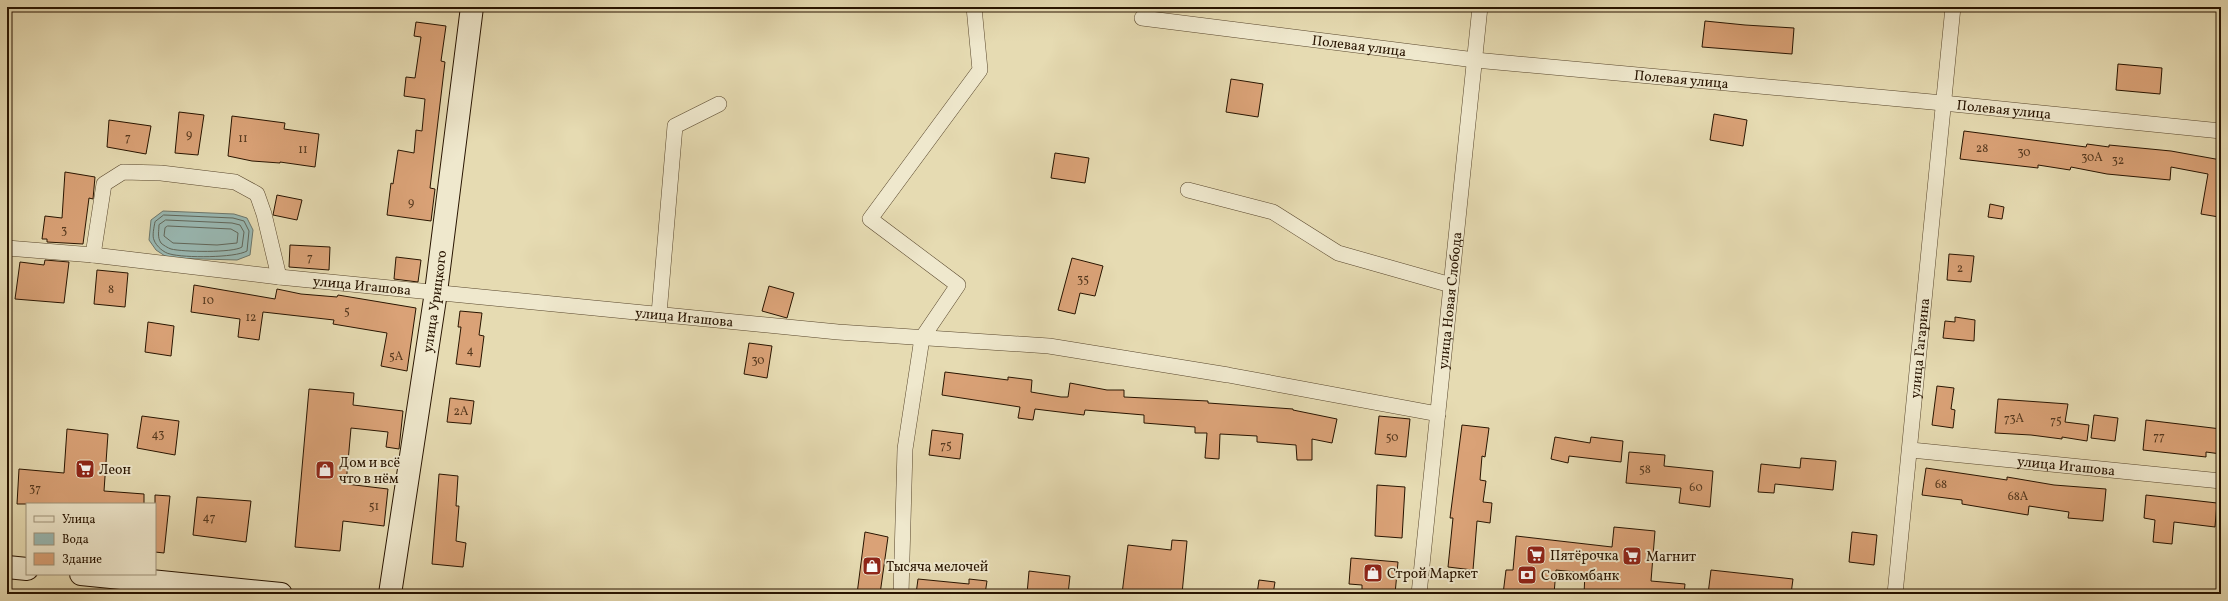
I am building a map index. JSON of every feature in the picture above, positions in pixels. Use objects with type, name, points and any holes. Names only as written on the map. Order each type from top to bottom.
[{"type":"main road","name":"улица Урицкого","points":[[390,594],[436,292],[472,7]]},
{"type":"main road","points":[[7,567],[26,569]]},
{"type":"main road","points":[[91,575],[281,594]]},
{"type":"street","points":[[901,594],[905,448],[922,338],[958,285],[870,219],[980,70],[974,7]]},
{"type":"street","name":"улица Новая Слобода","points":[[1419,594],[1480,7]]},
{"type":"street","name":"улица Гагарина","points":[[1895,594],[1911,450],[1953,7]]},
{"type":"street","name":"Полевая улица","points":[[1142,18],[1475,60],[1943,103],[2221,131]]},
{"type":"street","points":[[659,314],[675,126],[719,104]]},
{"type":"street","points":[[93,255],[104,184],[124,172],[161,173],[235,182],[257,194],[264,214],[279,277]]},
{"type":"street","points":[[1188,190],[1273,212],[1338,253],[1451,285]]},
{"type":"street","name":"улица Игашова","points":[[7,248],[93,255],[279,277],[838,332],[1049,346],[1228,375],[1438,414]]},
{"type":"street","name":"улица Игашова","points":[[1911,450],[2221,481]]},
{"type":"water","points":[[163,211],[234,214],[247,218],[253,230],[250,255],[237,260],[168,258],[156,250],[149,240],[151,220]]},
{"type":"building","points":[[1705,21],[1794,28],[1792,54],[1702,47]]},
{"type":"building","points":[[416,22],[446,26],[441,61],[445,62],[430,188],[435,189],[431,221],[387,215],[391,183],[393,184],[398,150],[414,153],[416,130],[422,131],[425,99],[404,96],[406,77],[415,78],[421,37],[414,36]]},
{"type":"building","points":[[2118,64],[2162,68],[2160,94],[2116,90]]},
{"type":"building","points":[[1231,79],[1263,84],[1258,117],[1226,112]]},
{"type":"building","points":[[179,112],[204,115],[198,155],[175,153]]},
{"type":"building","points":[[1714,114],[1747,120],[1743,146],[1710,140]]},
{"type":"building","points":[[232,116],[285,123],[284,129],[319,134],[315,167],[280,162],[252,161],[228,156]]},
{"type":"building","points":[[109,120],[151,126],[146,154],[107,147]]},
{"type":"building","points":[[1964,131],[2086,147],[2087,144],[2109,147],[2109,145],[2171,151],[2221,160],[2221,205],[2219,217],[2201,214],[2208,174],[2171,167],[2170,180],[2107,174],[2071,167],[2070,170],[2038,165],[2038,168],[1960,159]]},
{"type":"building","points":[[1055,153],[1089,158],[1085,183],[1051,178]]},
{"type":"building","points":[[65,172],[95,177],[93,199],[89,198],[83,244],[47,242],[47,239],[42,239],[45,216],[62,218]]},
{"type":"building","points":[[277,195],[302,200],[297,220],[273,215]]},
{"type":"building","points":[[1990,204],[2004,207],[2002,219],[1988,217]]},
{"type":"building","points":[[290,245],[330,247],[329,270],[289,267]]},
{"type":"building","points":[[1949,254],[1974,256],[1971,282],[1947,280]]},
{"type":"building","points":[[396,257],[421,260],[418,282],[394,279]]},
{"type":"building","points":[[1072,258],[1103,266],[1095,296],[1080,293],[1075,314],[1058,310]]},
{"type":"building","points":[[45,260],[69,262],[64,303],[15,299],[20,262],[44,265]]},
{"type":"building","points":[[97,270],[128,273],[125,307],[94,304]]},
{"type":"building","points":[[194,285],[275,299],[277,289],[301,294],[337,297],[338,295],[416,308],[407,371],[381,366],[387,333],[333,324],[334,320],[263,312],[259,340],[238,337],[240,319],[191,312]]},
{"type":"building","points":[[769,286],[794,293],[787,318],[762,311]]},
{"type":"building","points":[[460,311],[482,313],[479,335],[484,336],[480,367],[456,364],[461,327],[458,327]]},
{"type":"building","points":[[1955,317],[1975,320],[1974,341],[1943,338],[1945,321],[1955,322]]},
{"type":"building","points":[[148,322],[174,326],[171,356],[145,352]]},
{"type":"building","points":[[749,343],[772,346],[767,378],[744,374]]},
{"type":"building","points":[[945,372],[1008,380],[1008,377],[1032,380],[1031,392],[1061,397],[1068,397],[1070,383],[1107,390],[1124,390],[1124,397],[1208,401],[1208,403],[1293,409],[1337,419],[1332,443],[1312,439],[1312,460],[1297,460],[1296,445],[1257,442],[1257,436],[1220,434],[1219,459],[1205,458],[1207,433],[1195,433],[1195,427],[1144,423],[1144,415],[1085,410],[1084,415],[1035,409],[1033,420],[1018,418],[1020,407],[942,395]]},
{"type":"building","points":[[1937,386],[1954,388],[1951,409],[1955,410],[1953,428],[1932,425]]},
{"type":"building","name":"Дом и всё что в нём","points":[[309,389],[354,393],[353,405],[403,411],[399,449],[386,447],[388,432],[351,428],[346,484],[388,489],[384,526],[343,521],[340,551],[295,547]]},
{"type":"building","points":[[450,398],[474,401],[471,424],[447,422]]},
{"type":"building","points":[[1998,399],[2068,404],[2065,422],[2089,425],[2087,441],[2062,437],[2062,439],[2031,435],[1995,433]]},
{"type":"building","points":[[2094,415],[2118,418],[2115,441],[2091,438]]},
{"type":"building","points":[[142,416],[179,421],[175,455],[137,448]]},
{"type":"building","points":[[1379,416],[1410,419],[1406,457],[1375,454]]},
{"type":"building","points":[[2146,420],[2221,429],[2221,454],[2206,452],[2206,457],[2143,450]]},
{"type":"building","points":[[1462,425],[1489,428],[1485,457],[1482,456],[1480,480],[1486,481],[1483,502],[1492,503],[1490,523],[1477,521],[1473,570],[1448,567],[1453,518],[1450,518]]},
{"type":"building","name":"Леон","points":[[67,429],[108,434],[104,491],[144,494],[144,503],[17,504],[19,469],[64,473]]},
{"type":"building","points":[[932,430],[963,434],[960,459],[929,455]]},
{"type":"building","points":[[1555,437],[1590,443],[1591,437],[1623,441],[1621,462],[1569,456],[1568,463],[1551,459]]},
{"type":"building","points":[[1629,452],[1665,455],[1664,466],[1713,471],[1710,507],[1679,503],[1681,488],[1626,483]]},
{"type":"building","points":[[1801,458],[1836,461],[1833,490],[1775,484],[1774,493],[1758,492],[1761,464],[1800,468]]},
{"type":"building","points":[[1926,468],[2007,480],[2007,477],[2054,485],[2106,489],[2103,521],[2068,518],[2069,512],[2029,506],[2028,515],[1962,504],[1962,500],[1922,495]]},
{"type":"building","points":[[439,474],[458,476],[456,506],[459,506],[456,541],[466,543],[463,567],[432,564]]},
{"type":"building","points":[[1377,485],[1405,487],[1402,538],[1375,536]]},
{"type":"building","points":[[155,495],[170,496],[164,553],[156,552]]},
{"type":"building","points":[[2146,495],[2217,503],[2215,527],[2174,522],[2172,544],[2153,542],[2155,520],[2144,518]]},
{"type":"building","points":[[197,497],[251,501],[246,542],[193,535]]},
{"type":"building","points":[[1614,527],[1655,531],[1651,581],[1685,584],[1684,594],[1584,594],[1585,573],[1556,570],[1554,594],[1503,594],[1506,570],[1513,570],[1516,536],[1612,547]]},
{"type":"building","name":"Тысяча мелочей","points":[[865,532],[888,537],[880,594],[857,594]]},
{"type":"building","points":[[1852,532],[1877,535],[1874,565],[1849,562]]},
{"type":"building","points":[[1172,540],[1187,541],[1182,594],[1122,594],[1128,545],[1171,550]]},
{"type":"building","name":"Строй Маркет","points":[[1351,558],[1398,562],[1395,594],[1362,594],[1362,585],[1349,584]]},
{"type":"building","points":[[1711,570],[1793,579],[1791,594],[1708,594]]},
{"type":"building","points":[[1029,571],[1070,576],[1068,594],[1027,594]]},
{"type":"building","points":[[918,579],[969,584],[969,579],[987,581],[985,594],[916,594]]},
{"type":"building","points":[[1259,580],[1275,582],[1273,594],[1257,594]]},
{"type":"place","name":"Леон","points":[[85,469]]},
{"type":"place","name":"Дом и всё что в нём","points":[[325,470]]},
{"type":"place","name":"Пятёрочка","points":[[1536,555]]},
{"type":"place","name":"Магнит","points":[[1632,556]]},
{"type":"place","name":"Тысяча мелочей","points":[[872,566]]},
{"type":"place","name":"Строй Маркет","points":[[1373,573]]},
{"type":"place","name":"Совкомбанк","points":[[1527,575]]}]
